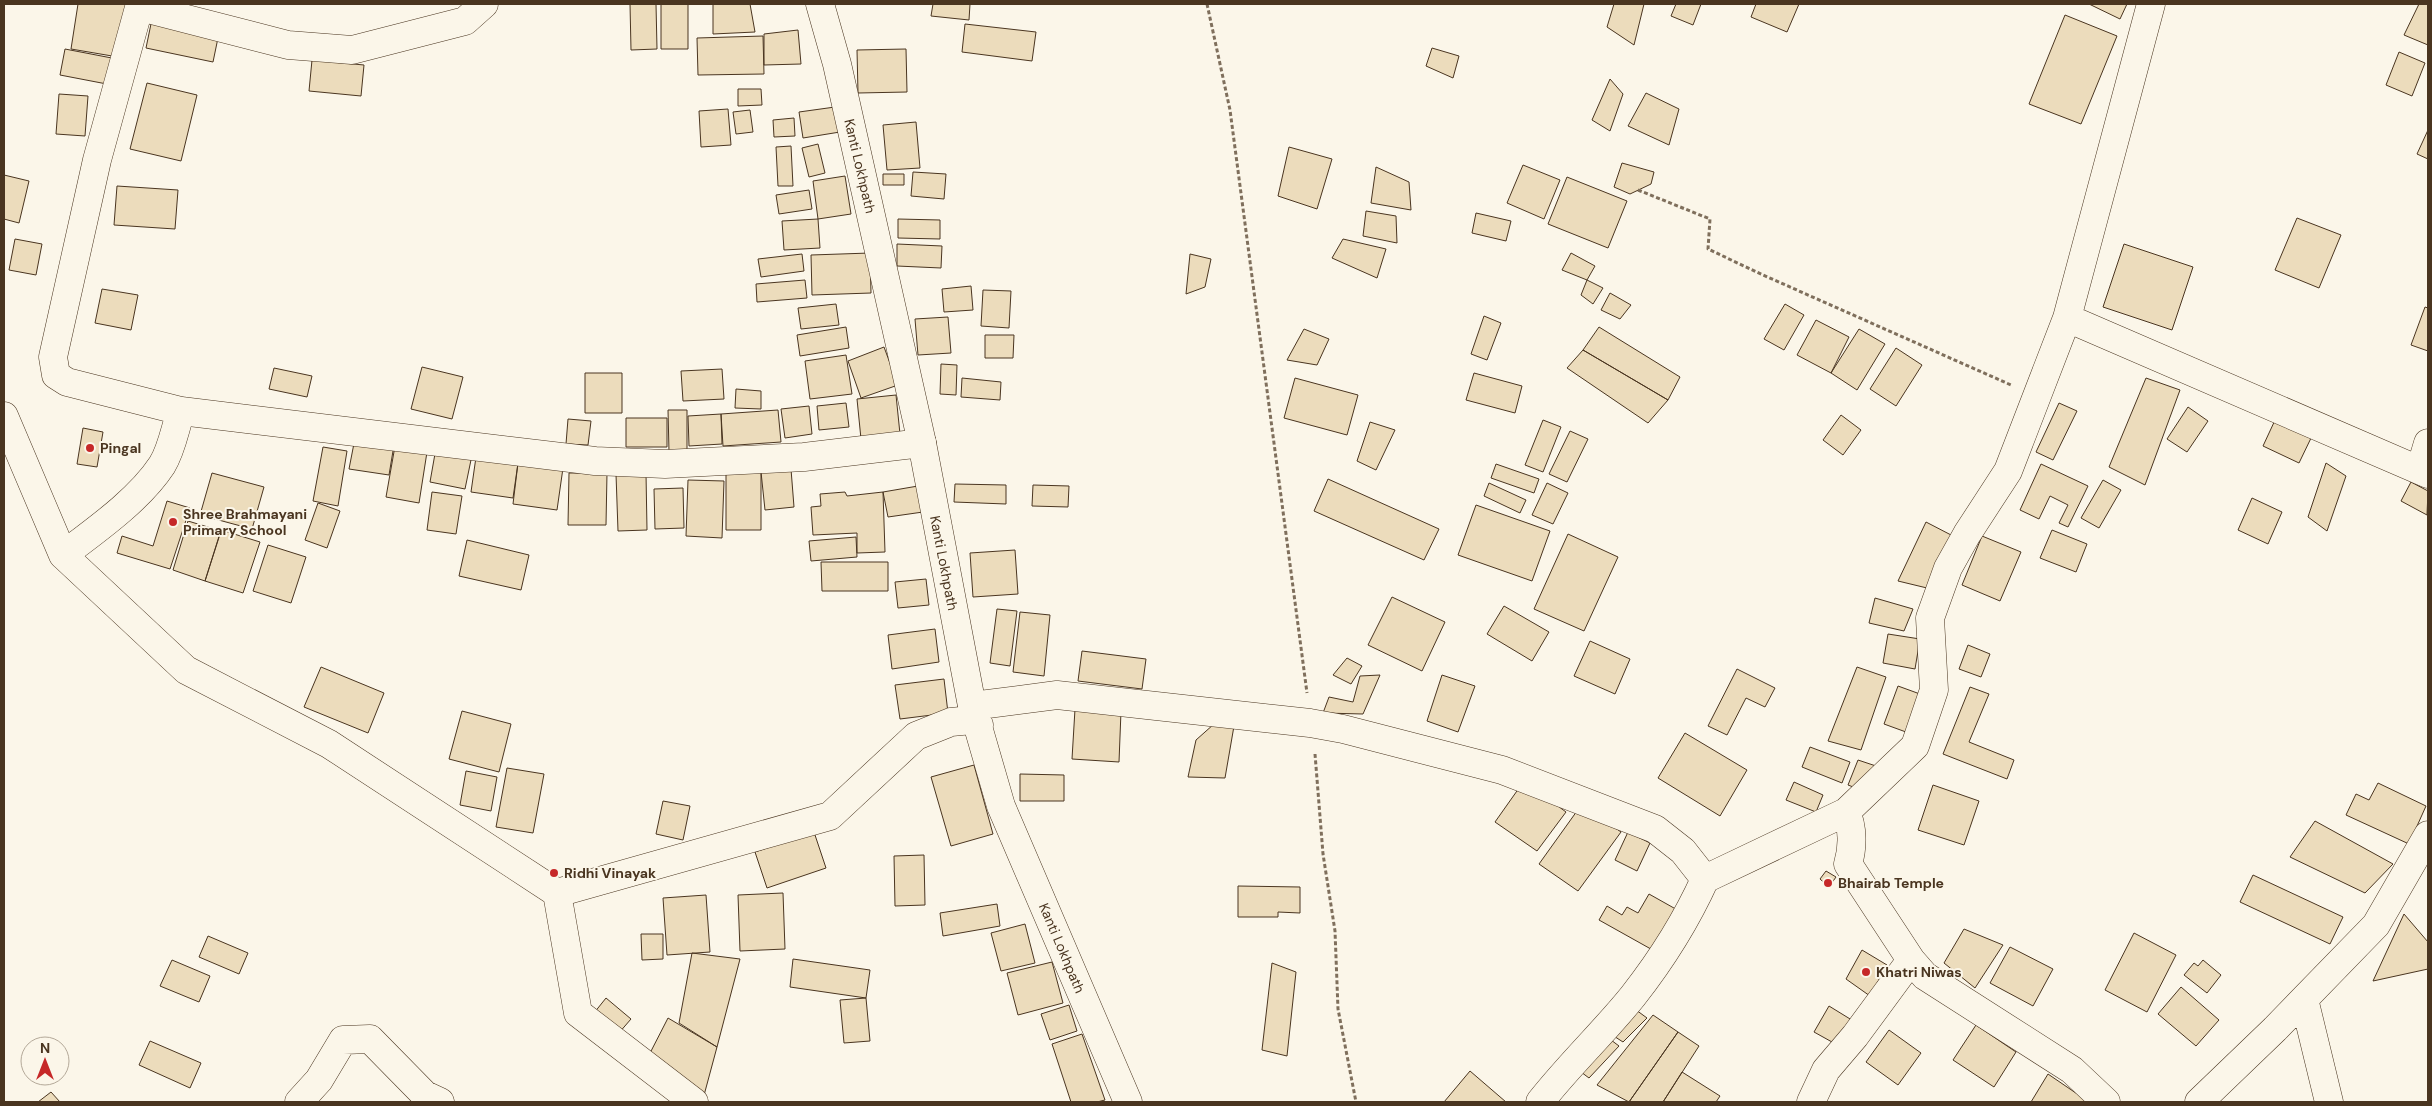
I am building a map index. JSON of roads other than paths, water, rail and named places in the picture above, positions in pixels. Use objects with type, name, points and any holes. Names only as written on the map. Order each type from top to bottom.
[{"type":"street","points":[[484,4],[464,21],[352,50],[288,45],[140,5],[97,160],[53,358],[56,375],[67,382],[181,411],[595,461],[665,464],[794,457],[922,443]]},
{"type":"street","name":"Kanti Lokhpath","points":[[820,4],[837,64],[922,443],[975,715],[1001,806],[1128,1102]]},
{"type":"street","points":[[1540,1102],[1643,982],[1669,947],[1690,913],[1705,879],[1846,812],[1915,746],[1934,690],[1930,618],[1948,568],[1967,534],[2008,471],[2067,318],[2150,4]]},
{"type":"street","points":[[2067,318],[2424,472],[2428,443]]},
{"type":"street","points":[[63,555],[112,517],[154,475],[170,447],[181,411]]},
{"type":"street","points":[[4,416],[16,439],[63,555],[186,670],[329,744],[557,893],[578,1013],[694,1102]]},
{"type":"street","points":[[557,893],[830,816],[916,736],[951,722],[972,720],[975,715],[1057,695],[1310,722],[1502,770],[1655,829],[1683,851],[1705,879]]},
{"type":"street","points":[[1846,812],[1851,822],[1852,851],[1848,864],[1912,960],[1925,976],[2072,1070],[2106,1102]]},
{"type":"street","points":[[2199,1102],[2304,1000],[2376,925],[2428,836]]},
{"type":"street","points":[[1811,1102],[1826,1070],[1855,1036],[1912,960]]},
{"type":"street","points":[[2304,1000],[2329,1102]]},
{"type":"street","points":[[299,1102],[319,1080],[343,1040],[370,1039],[425,1095],[440,1102]]},
{"type":"place","name":"Pingal","points":[[90,448]]},
{"type":"place","name":"Shree Brahmayani Primary School","points":[[173,522]]},
{"type":"place","name":"Ridhi Vinayak","points":[[554,873]]},
{"type":"place","name":"Bhairab Temple","points":[[1828,883]]},
{"type":"place","name":"Khatri Niwas","points":[[1866,972]]}]
